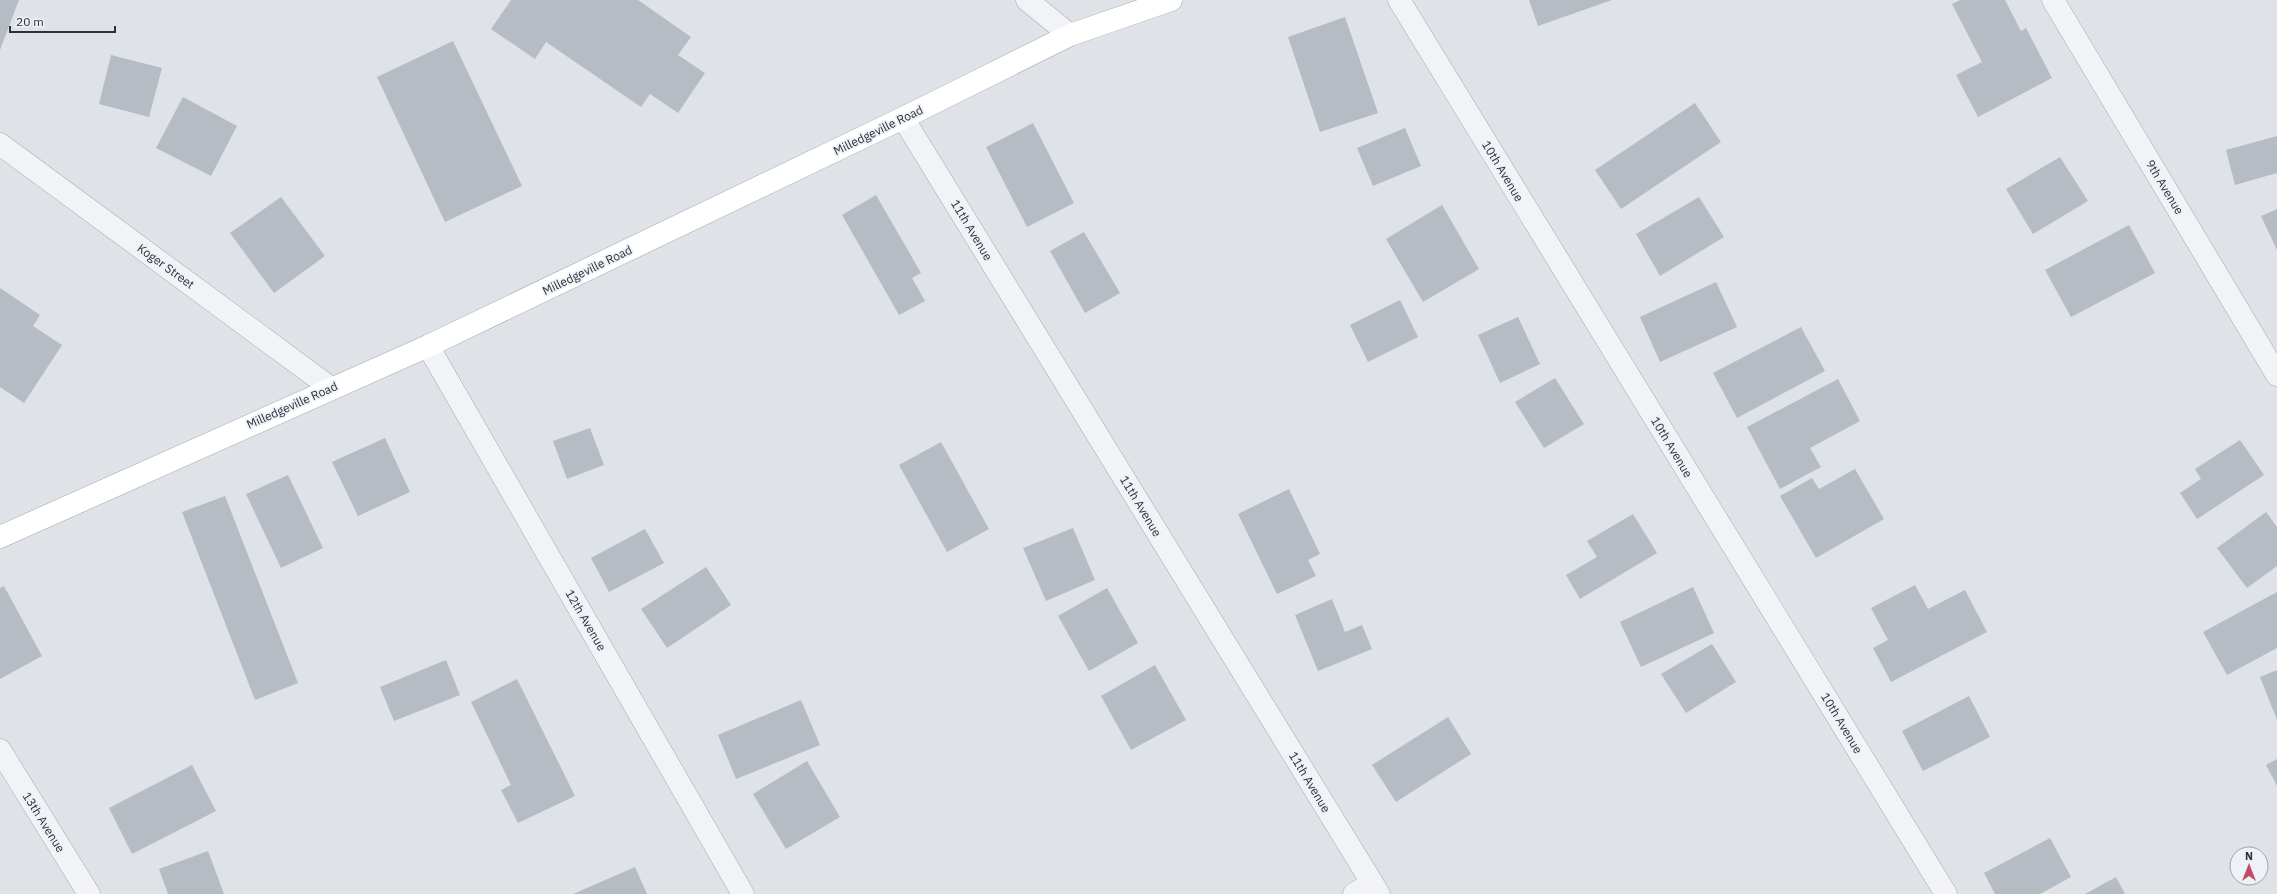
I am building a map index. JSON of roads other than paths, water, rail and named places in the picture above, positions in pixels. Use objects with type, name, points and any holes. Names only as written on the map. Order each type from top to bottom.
[{"type":"main road","name":"Milledgeville Road","points":[[0,537],[428,346],[904,118],[1070,35],[1171,0]]},
{"type":"street","points":[[1027,0],[1070,35]]},
{"type":"street","name":"10th Avenue","points":[[1399,0],[1946,894]]},
{"type":"street","name":"9th Avenue","points":[[2053,0],[2277,375]]},
{"type":"street","name":"11th Avenue","points":[[904,118],[1375,888]]},
{"type":"street","name":"Koger Street","points":[[0,144],[331,388]]},
{"type":"street","name":"12th Avenue","points":[[428,346],[743,894]]},
{"type":"street","name":"13th Avenue","points":[[0,750],[89,894]]},
{"type":"street","points":[[1354,894],[1375,888]]}]
